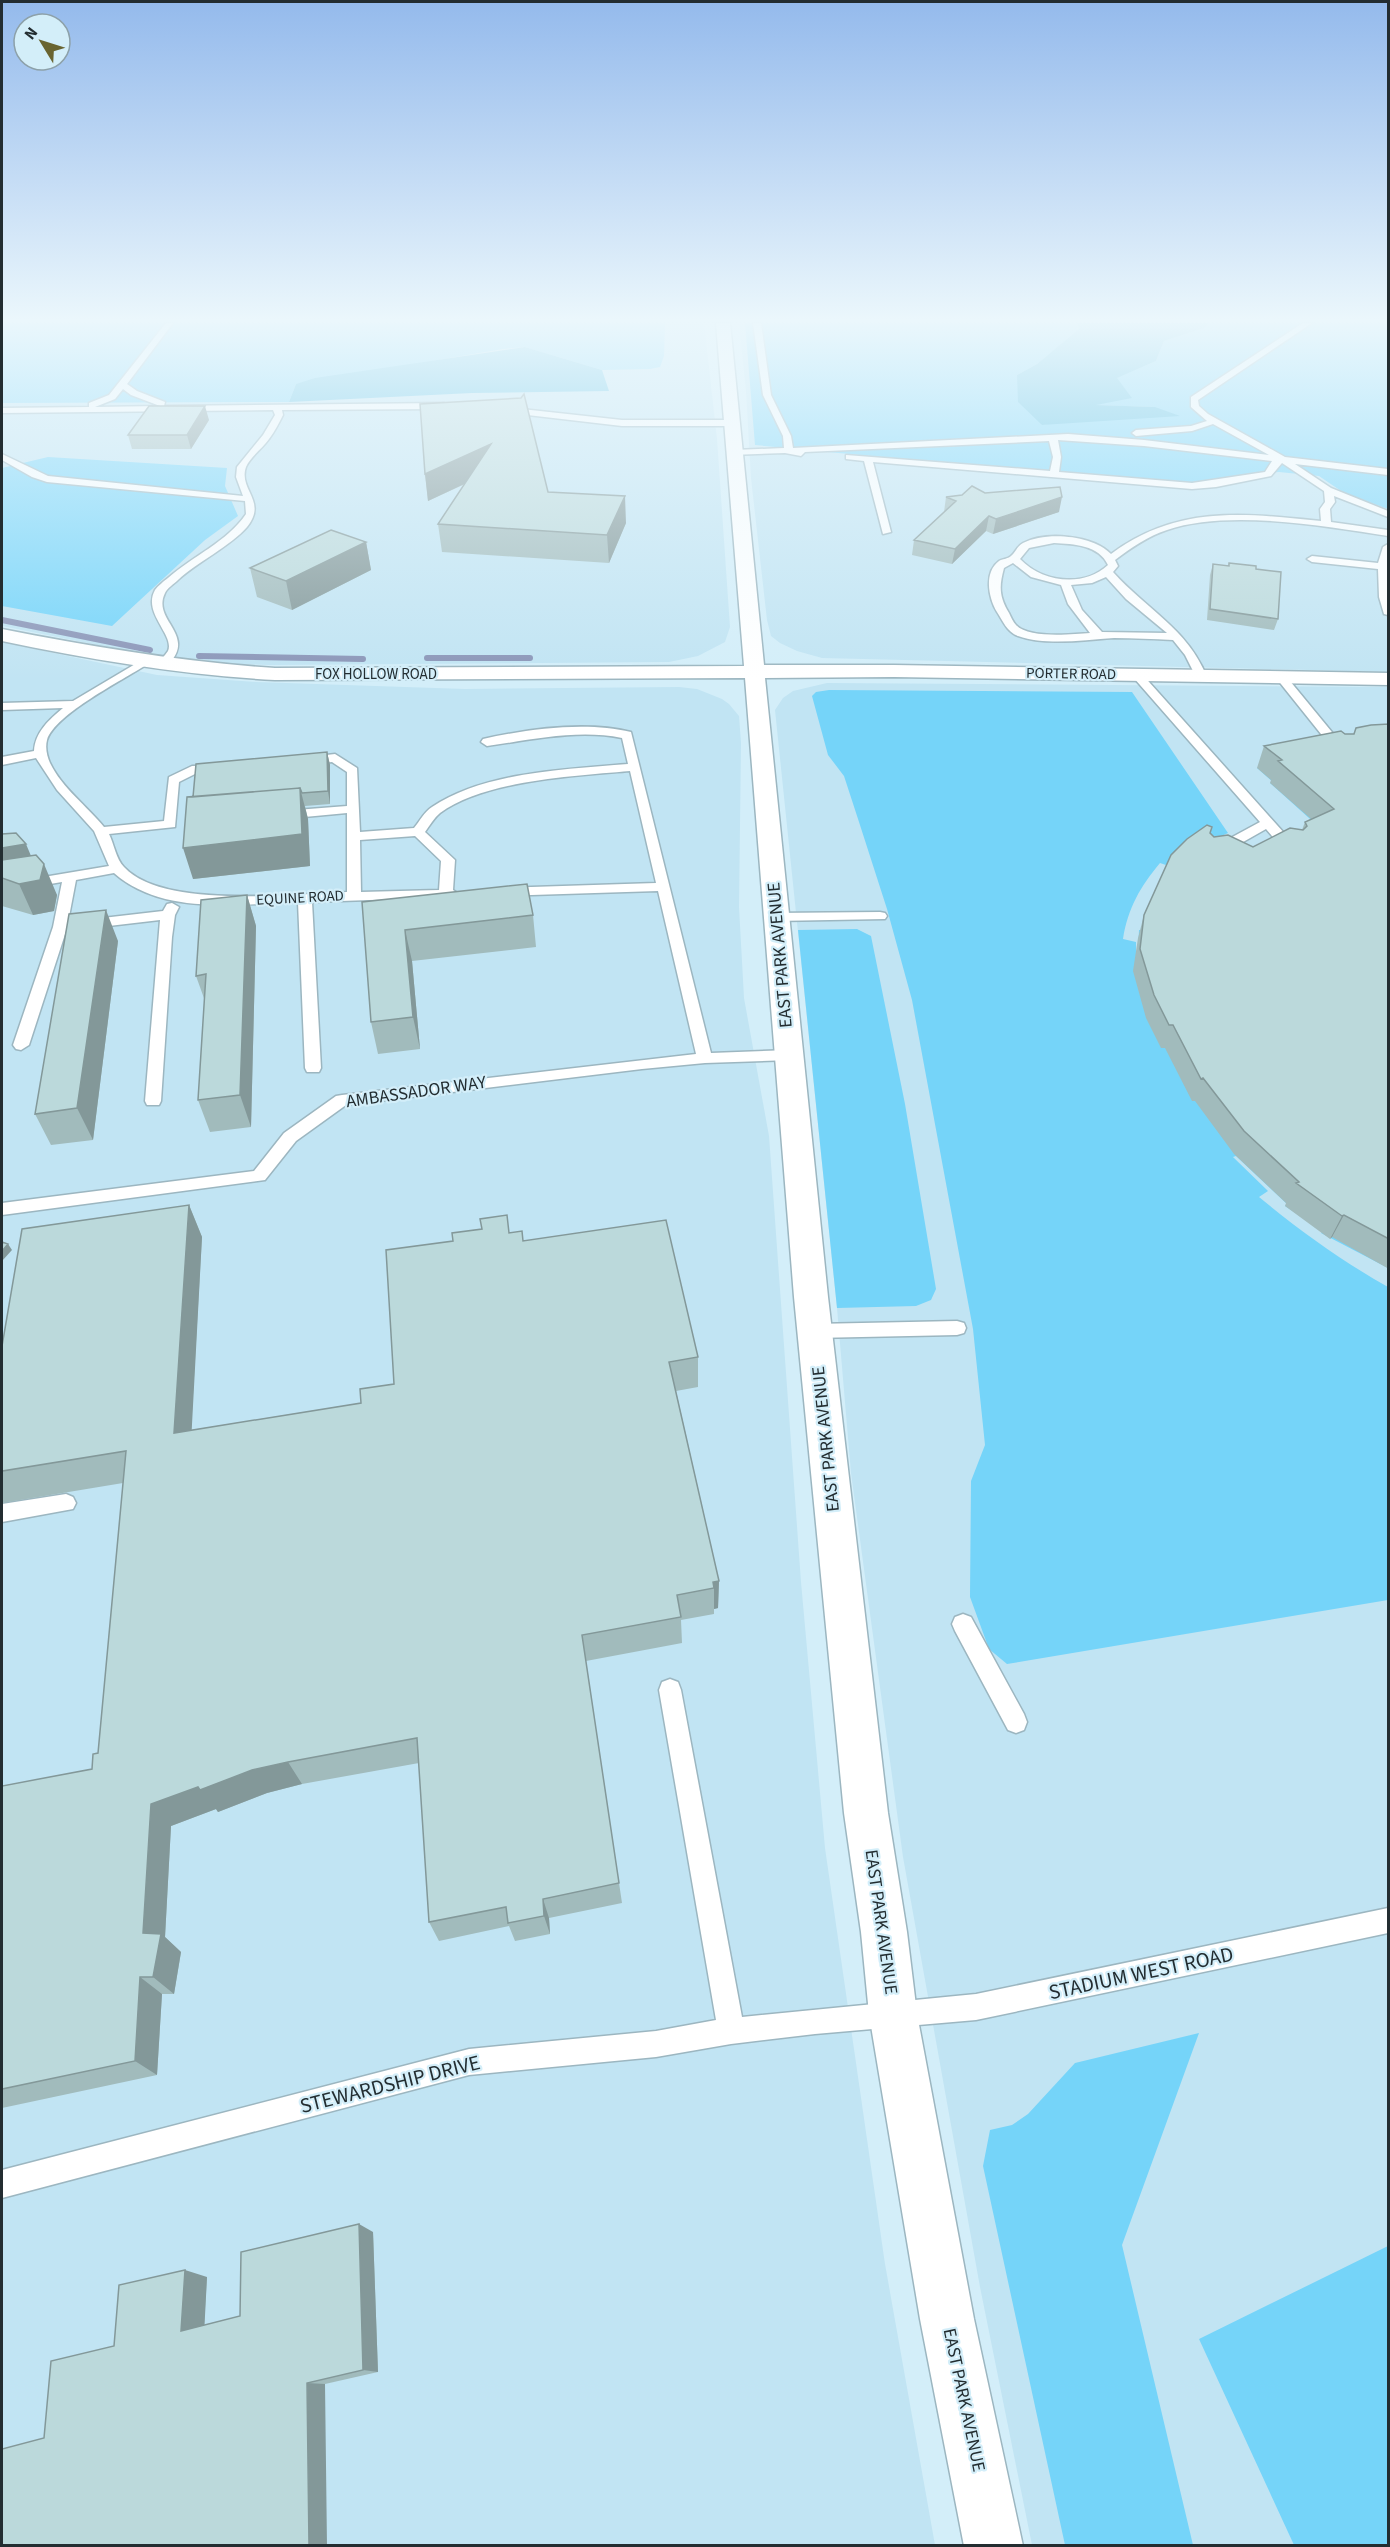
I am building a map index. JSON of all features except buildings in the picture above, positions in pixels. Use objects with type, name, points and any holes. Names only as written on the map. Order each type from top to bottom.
[{"type":"main road","name":"EAST PARK AVENUE","points":[[733,442],[814,1331],[866,1813],[884,1932],[893,2014],[948,2319],[994,2546]]},
{"type":"main road","name":"FOX HOLLOW ROAD","points":[[2,635],[152,664],[222,672],[366,675],[753,671]]},
{"type":"main road","name":"PORTER ROAD","points":[[753,671],[1389,679]]},
{"type":"lane","points":[[2,888],[117,868],[100,831],[51,774],[40,754],[41,740],[60,717],[75,704],[174,650],[174,643],[159,613],[157,603],[160,591],[184,569],[242,527],[251,514],[241,477],[242,467],[262,442]]},
{"type":"lane","points":[[788,442],[789,452]]},
{"type":"lane","points":[[936,442],[939,453],[938,464]]},
{"type":"lane","points":[[734,453],[789,452],[939,442]]},
{"type":"lane","points":[[1054,442],[1057,457],[1054,474]]},
{"type":"lane","points":[[1115,442],[1389,472]]},
{"type":"lane","points":[[1250,442],[1325,487],[1330,502],[1325,509],[1326,524]]},
{"type":"lane","points":[[789,452],[1192,486],[1273,474],[1276,462],[1282,459]]},
{"type":"lane","points":[[2,458],[47,479],[248,499]]},
{"type":"lane","points":[[868,458],[886,532]]},
{"type":"lane","points":[[1289,475],[1325,487],[1389,514]]},
{"type":"lane","points":[[1111,558],[1134,542],[1156,531],[1198,521],[1254,518],[1365,527],[1389,533]]},
{"type":"lane","points":[[1054,540],[1093,546],[1111,558],[1113,566],[1108,573],[1097,578],[1065,581],[1031,573],[1020,566],[1015,559],[1017,551],[1025,545],[1054,540]]},
{"type":"lane","points":[[1389,547],[1384,567],[1385,604],[1389,612]]},
{"type":"lane","points":[[1015,559],[1004,562],[999,567],[995,581],[995,599],[1012,627],[1026,634],[1052,638],[1178,637]]},
{"type":"lane","points":[[1312,559],[1384,567]]},
{"type":"lane","points":[[1108,573],[1136,602],[1161,620],[1178,637],[1202,677]]},
{"type":"lane","points":[[1065,581],[1069,598],[1081,616],[1100,636]]},
{"type":"lane","points":[[1137,675],[1289,847]]},
{"type":"lane","points":[[1281,677],[1341,751]]},
{"type":"lane","points":[[2,706],[75,704]]},
{"type":"lane","points":[[487,742],[589,730],[627,735],[705,1058]]},
{"type":"lane","points":[[2,761],[40,754]]},
{"type":"lane","points":[[287,762],[335,758],[353,771],[354,896]]},
{"type":"lane","points":[[100,831],[176,823],[173,780],[192,770],[228,767]]},
{"type":"lane","points":[[418,832],[434,811],[471,794],[544,775],[635,767]]},
{"type":"lane","points":[[273,816],[352,809]]},
{"type":"lane","points":[[1212,854],[1267,823]]},
{"type":"lane","points":[[354,836],[418,832],[448,860],[447,894]]},
{"type":"lane","name":"EQUINE ROAD","points":[[117,868],[142,885],[177,897],[213,900],[470,893]]},
{"type":"lane","points":[[21,1045],[60,927],[70,878]]},
{"type":"lane","points":[[494,892],[664,887]]},
{"type":"lane","points":[[153,1101],[168,915],[177,897]]},
{"type":"lane","points":[[305,899],[313,1068]]},
{"type":"lane","points":[[60,927],[168,915]]},
{"type":"lane","points":[[776,918],[880,916]]},
{"type":"lane","name":"AMBASSADOR WAY","points":[[2,1209],[259,1176],[290,1137],[342,1100],[616,1066],[705,1058],[790,1055]]},
{"type":"lane","points":[[814,1331],[957,1328]]},
{"type":"lane","points":[[2,1514],[66,1503]]},
{"type":"lane","points":[[963,1624],[1016,1722]]},
{"type":"lane","points":[[670,1690],[731,2031]]},
{"type":"lane","name":"STADIUM WEST ROAD","points":[[893,2014],[976,2007],[1389,1921]]},
{"type":"lane","name":"STEWARDSHIP DRIVE","points":[[2,2184],[469,2061],[656,2043],[731,2031],[893,2014]]},
{"type":"shaded area","points":[[2,442],[717,442],[730,627],[725,642],[698,656],[669,662],[270,665],[208,663],[147,655],[2,626]]},
{"type":"shaded area","points":[[749,442],[1388,442],[1388,672],[822,658],[797,651],[771,636],[767,620]]},
{"type":"shaded area","points":[[755,442],[1388,442],[1388,509],[1344,493],[1319,476],[1279,472],[1201,483],[1146,482],[755,445]]},
{"type":"shaded area","points":[[48,457],[227,468],[225,486],[238,516],[205,540],[112,626],[2,606],[2,468]]},
{"type":"shaded area","points":[[2,642],[157,675],[256,682],[465,689],[679,687],[697,689],[722,699],[739,716],[741,743],[739,907],[744,998],[769,1136],[801,1582],[825,1848],[885,2264],[935,2545],[2,2545]]},
{"type":"shaded area","points":[[827,683],[1388,687],[1388,2545],[1032,2545],[980,2287],[903,1857],[851,1473],[837,1308],[775,710],[783,698],[793,691]]},
{"type":"shaded area","points":[[829,690],[1132,692],[1228,833],[1206,843],[1199,840],[1172,867],[1160,863],[1153,872],[1141,889],[1125,928],[1123,939],[1136,942],[1138,952],[1139,930],[1165,882],[1162,880],[1165,876],[1169,877],[1199,847],[1246,870],[1289,847],[1329,836],[1270,783],[1273,782],[1257,768],[1296,760],[1292,755],[1305,753],[1310,757],[1362,747],[1388,745],[1388,1268],[1321,1233],[1323,1231],[1285,1206],[1287,1204],[1236,1156],[1233,1157],[1268,1191],[1259,1197],[1322,1245],[1388,1287],[1388,1600],[1007,1664],[989,1649],[970,1597],[971,1481],[985,1445],[973,1329],[912,1000],[887,909],[844,776],[828,755],[812,696],[816,692]]},
{"type":"shaded area","points":[[857,929],[871,936],[905,1104],[936,1289],[931,1300],[916,1306],[837,1308],[798,930]]},
{"type":"shaded area","points":[[1199,2033],[1122,2245],[1193,2545],[1065,2545],[983,2166],[990,2130],[1012,2125],[1028,2114],[1075,2063]]},
{"type":"shaded area","points":[[1388,2246],[1388,2545],[1294,2545],[1199,2339]]},
{"type":"waterway","points":[[2,620],[150,650]]},
{"type":"waterway","points":[[199,656],[363,659]]},
{"type":"waterway","points":[[427,658],[530,658]]}]
